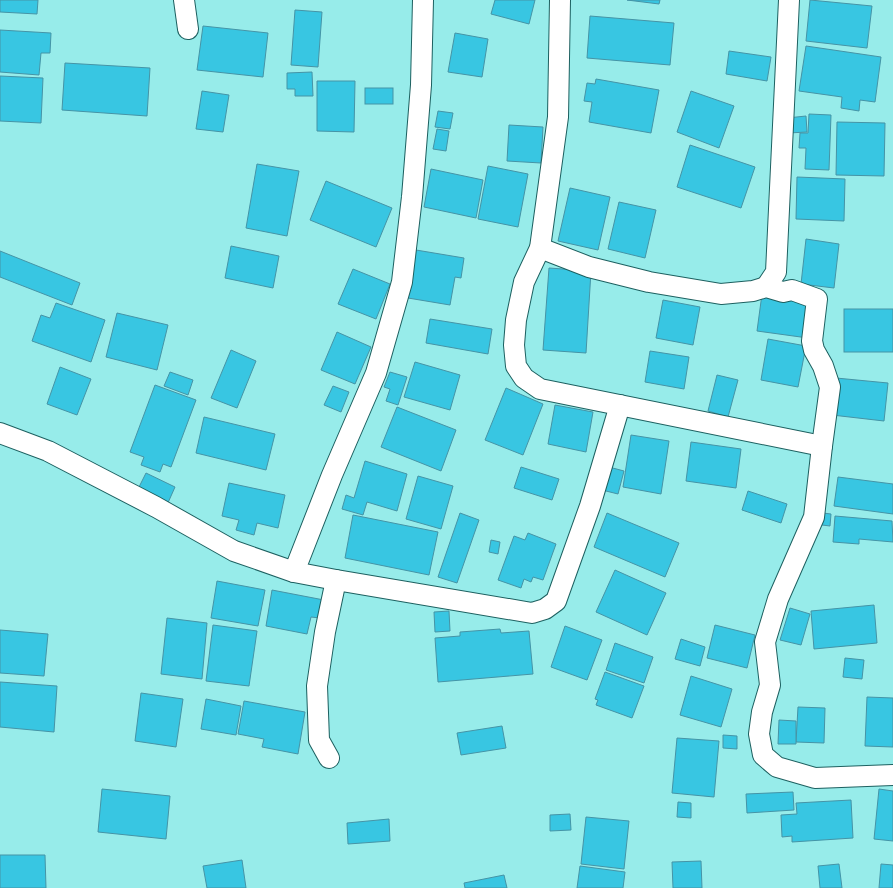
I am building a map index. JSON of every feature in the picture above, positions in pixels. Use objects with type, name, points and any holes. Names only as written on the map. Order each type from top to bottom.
[{"type":"street","points":[[184,0],[188,29]]},
{"type":"street","points":[[294,572],[332,475],[376,373],[402,282],[412,197],[421,85],[423,0]]},
{"type":"street","points":[[560,0],[558,117],[540,248],[524,282],[516,320],[514,345],[516,366],[524,378],[540,389],[822,446]]},
{"type":"street","points":[[766,287],[776,272],[789,0]]},
{"type":"street","points":[[540,248],[589,267],[658,283],[721,294],[753,291],[766,287],[783,292],[792,290],[817,299],[812,341],[830,387],[814,517],[778,599],[765,642],[770,685],[762,712],[759,734],[763,756],[777,766],[815,778],[893,775]]},
{"type":"street","points":[[0,433],[48,452],[234,551],[294,572],[532,613],[545,609],[556,601],[590,506],[620,405]]},
{"type":"street","points":[[329,758],[319,740],[317,686],[325,632],[336,580]]},
{"type":"building","points":[[0,0],[38,0],[37,14],[0,12]]},
{"type":"building","points":[[495,0],[535,0],[529,24],[491,14]]},
{"type":"building","points":[[627,0],[660,0],[659,4]]},
{"type":"building","points":[[810,0],[872,6],[867,48],[806,41]]},
{"type":"building","points":[[295,10],[322,12],[318,67],[291,65]]},
{"type":"building","points":[[590,16],[674,23],[670,65],[587,58]]},
{"type":"building","points":[[203,26],[268,33],[263,77],[197,70]]},
{"type":"building","points":[[0,30],[51,33],[50,53],[41,53],[39,75],[0,72]]},
{"type":"building","points":[[455,33],[488,39],[482,77],[448,72]]},
{"type":"building","points":[[806,46],[881,57],[875,102],[860,100],[859,111],[841,108],[842,97],[799,91]]},
{"type":"building","points":[[729,51],[771,57],[767,81],[726,74]]},
{"type":"building","points":[[65,63],[150,68],[147,116],[62,110]]},
{"type":"building","points":[[312,72],[313,96],[295,96],[295,89],[287,89],[287,73]]},
{"type":"building","points":[[0,76],[43,78],[41,123],[0,121]]},
{"type":"building","points":[[596,79],[659,90],[651,133],[589,122],[592,102],[584,101],[587,83],[595,84]]},
{"type":"building","points":[[317,81],[355,81],[354,132],[317,131]]},
{"type":"building","points":[[365,88],[393,88],[393,104],[365,104]]},
{"type":"building","points":[[202,91],[229,95],[223,132],[196,129]]},
{"type":"building","points":[[691,91],[734,106],[719,148],[677,132]]},
{"type":"building","points":[[438,111],[453,113],[450,129],[435,127]]},
{"type":"building","points":[[809,114],[831,115],[829,170],[805,169],[806,148],[799,148],[800,133],[808,133]]},
{"type":"building","points":[[806,116],[807,132],[788,133],[787,118]]},
{"type":"building","points":[[837,122],[885,123],[884,176],[836,175]]},
{"type":"building","points":[[509,125],[543,127],[541,163],[507,161]]},
{"type":"building","points":[[437,129],[449,131],[446,151],[433,149]]},
{"type":"building","points":[[690,145],[755,167],[741,208],[677,187]]},
{"type":"building","points":[[257,164],[299,171],[287,236],[246,228]]},
{"type":"building","points":[[488,166],[528,174],[518,227],[478,219]]},
{"type":"building","points":[[431,169],[483,180],[476,218],[424,207]]},
{"type":"building","points":[[797,177],[845,179],[844,221],[796,219]]},
{"type":"building","points":[[326,181],[392,208],[376,247],[310,220]]},
{"type":"building","points":[[570,188],[610,197],[598,250],[558,241]]},
{"type":"building","points":[[619,202],[656,210],[645,258],[608,249]]},
{"type":"building","points":[[806,239],[839,244],[834,288],[801,284]]},
{"type":"building","points":[[231,246],[279,256],[273,288],[225,278]]},
{"type":"building","points":[[416,250],[464,258],[461,278],[455,277],[450,305],[408,298]]},
{"type":"building","points":[[0,251],[80,283],[72,305],[0,277]]},
{"type":"building","points":[[549,268],[591,271],[586,353],[543,350]]},
{"type":"building","points":[[353,269],[390,284],[376,319],[338,304]]},
{"type":"building","points":[[762,294],[812,300],[808,338],[757,331]]},
{"type":"building","points":[[663,300],[700,307],[693,345],[656,338]]},
{"type":"building","points":[[56,303],[105,320],[91,362],[32,341],[41,315],[50,318]]},
{"type":"building","points":[[844,309],[893,309],[893,352],[844,352]]},
{"type":"building","points":[[117,313],[168,325],[157,370],[106,357]]},
{"type":"building","points":[[430,319],[492,329],[488,354],[426,343]]},
{"type":"building","points":[[337,332],[371,347],[355,384],[321,370]]},
{"type":"building","points":[[768,339],[806,346],[798,387],[761,380]]},
{"type":"building","points":[[231,350],[256,361],[237,408],[211,398]]},
{"type":"building","points":[[650,351],[689,357],[684,389],[645,382]]},
{"type":"building","points":[[415,362],[460,375],[450,410],[404,397]]},
{"type":"building","points":[[60,367],[91,379],[77,415],[47,404]]},
{"type":"building","points":[[170,372],[193,380],[188,395],[164,386]]},
{"type":"building","points":[[390,372],[407,377],[398,405],[386,401],[390,389],[384,387]]},
{"type":"building","points":[[717,375],[738,380],[728,417],[708,411]]},
{"type":"building","points":[[836,378],[888,383],[884,421],[832,415]]},
{"type":"building","points":[[155,385],[196,400],[171,467],[163,464],[160,472],[141,465],[144,457],[130,452]]},
{"type":"building","points":[[333,386],[349,392],[341,412],[324,405]]},
{"type":"building","points":[[506,388],[543,404],[523,455],[485,440]]},
{"type":"building","points":[[555,405],[593,412],[586,452],[548,444]]},
{"type":"building","points":[[397,407],[456,430],[441,471],[381,447]]},
{"type":"building","points":[[204,417],[275,434],[266,470],[196,453]]},
{"type":"building","points":[[631,435],[669,441],[661,494],[623,487]]},
{"type":"building","points":[[691,442],[741,449],[736,488],[686,481]]},
{"type":"building","points":[[365,461],[407,474],[397,511],[367,502],[363,515],[342,509],[346,495],[354,498]]},
{"type":"building","points":[[521,467],[559,479],[552,500],[514,488]]},
{"type":"building","points":[[609,467],[624,471],[618,494],[602,490]]},
{"type":"building","points":[[146,473],[175,487],[167,505],[137,491]]},
{"type":"building","points":[[418,476],[453,486],[441,529],[406,519]]},
{"type":"building","points":[[838,477],[893,484],[893,514],[834,506]]},
{"type":"building","points":[[229,483],[285,495],[278,528],[257,523],[254,535],[236,530],[239,520],[222,516]]},
{"type":"building","points":[[748,491],[787,504],[781,523],[742,510]]},
{"type":"building","points":[[815,512],[831,514],[830,526],[814,524]]},
{"type":"building","points":[[460,513],[479,520],[457,583],[438,577]]},
{"type":"building","points":[[607,513],[679,543],[665,577],[594,547]]},
{"type":"building","points":[[353,515],[438,532],[429,575],[345,558]]},
{"type":"building","points":[[835,516],[892,521],[893,542],[859,539],[859,544],[833,542]]},
{"type":"building","points":[[528,533],[556,544],[543,580],[533,577],[531,582],[524,579],[521,588],[498,580],[514,536],[525,540]]},
{"type":"building","points":[[491,540],[500,542],[498,554],[489,552]]},
{"type":"building","points":[[615,570],[666,593],[647,635],[596,612]]},
{"type":"building","points":[[217,581],[265,590],[258,626],[211,618]]},
{"type":"building","points":[[272,590],[324,600],[320,618],[311,617],[307,634],[266,626]]},
{"type":"building","points":[[874,605],[877,643],[814,649],[811,611]]},
{"type":"building","points":[[790,608],[810,614],[801,645],[780,640]]},
{"type":"building","points":[[449,611],[450,631],[435,632],[434,612]]},
{"type":"building","points":[[167,618],[207,623],[202,679],[161,674]]},
{"type":"building","points":[[213,625],[257,631],[249,686],[206,681]]},
{"type":"building","points":[[715,625],[755,635],[747,668],[707,658]]},
{"type":"building","points":[[565,626],[602,640],[587,680],[551,667]]},
{"type":"building","points":[[500,629],[501,633],[529,631],[533,674],[438,682],[435,638],[460,636],[460,632]]},
{"type":"building","points":[[0,630],[48,634],[44,676],[0,673]]},
{"type":"building","points":[[681,639],[705,647],[700,666],[675,659]]},
{"type":"building","points":[[615,643],[653,657],[644,683],[606,670]]},
{"type":"building","points":[[845,658],[864,660],[862,679],[843,677]]},
{"type":"building","points":[[605,672],[644,686],[632,718],[596,705],[598,700],[595,699]]},
{"type":"building","points":[[691,676],[732,689],[721,727],[680,715]]},
{"type":"building","points":[[0,682],[57,686],[54,732],[0,727]]},
{"type":"building","points":[[141,693],[183,699],[176,747],[135,741]]},
{"type":"building","points":[[867,697],[893,698],[893,747],[865,746]]},
{"type":"building","points":[[206,699],[241,706],[236,735],[201,729]]},
{"type":"building","points":[[244,701],[305,712],[298,754],[262,747],[264,739],[238,734]]},
{"type":"building","points":[[798,707],[825,708],[824,743],[796,742]]},
{"type":"building","points":[[779,720],[796,721],[796,744],[778,744]]},
{"type":"building","points":[[502,726],[506,748],[461,755],[457,733]]},
{"type":"building","points":[[723,735],[737,736],[737,749],[723,748]]},
{"type":"building","points":[[677,738],[719,741],[714,797],[672,793]]},
{"type":"building","points":[[102,789],[170,796],[166,839],[98,832]]},
{"type":"building","points":[[879,789],[893,791],[893,841],[874,839]]},
{"type":"building","points":[[793,792],[794,810],[747,813],[746,794]]},
{"type":"building","points":[[851,800],[853,838],[792,842],[792,836],[782,837],[781,815],[797,814],[796,803]]},
{"type":"building","points":[[678,802],[691,803],[691,818],[677,817]]},
{"type":"building","points":[[570,814],[571,830],[550,831],[550,815]]},
{"type":"building","points":[[586,817],[629,821],[624,869],[581,864]]},
{"type":"building","points":[[389,819],[390,841],[348,844],[347,823]]},
{"type":"building","points":[[0,855],[45,855],[46,888],[0,888]]},
{"type":"building","points":[[242,860],[246,888],[207,888],[203,866]]},
{"type":"building","points":[[701,861],[702,888],[673,888],[672,862]]},
{"type":"building","points":[[839,864],[842,888],[820,888],[818,866]]},
{"type":"building","points":[[881,864],[893,865],[893,888],[879,888]]},
{"type":"building","points":[[580,866],[625,872],[623,888],[577,888]]},
{"type":"building","points":[[504,875],[507,888],[465,888],[464,883]]}]
